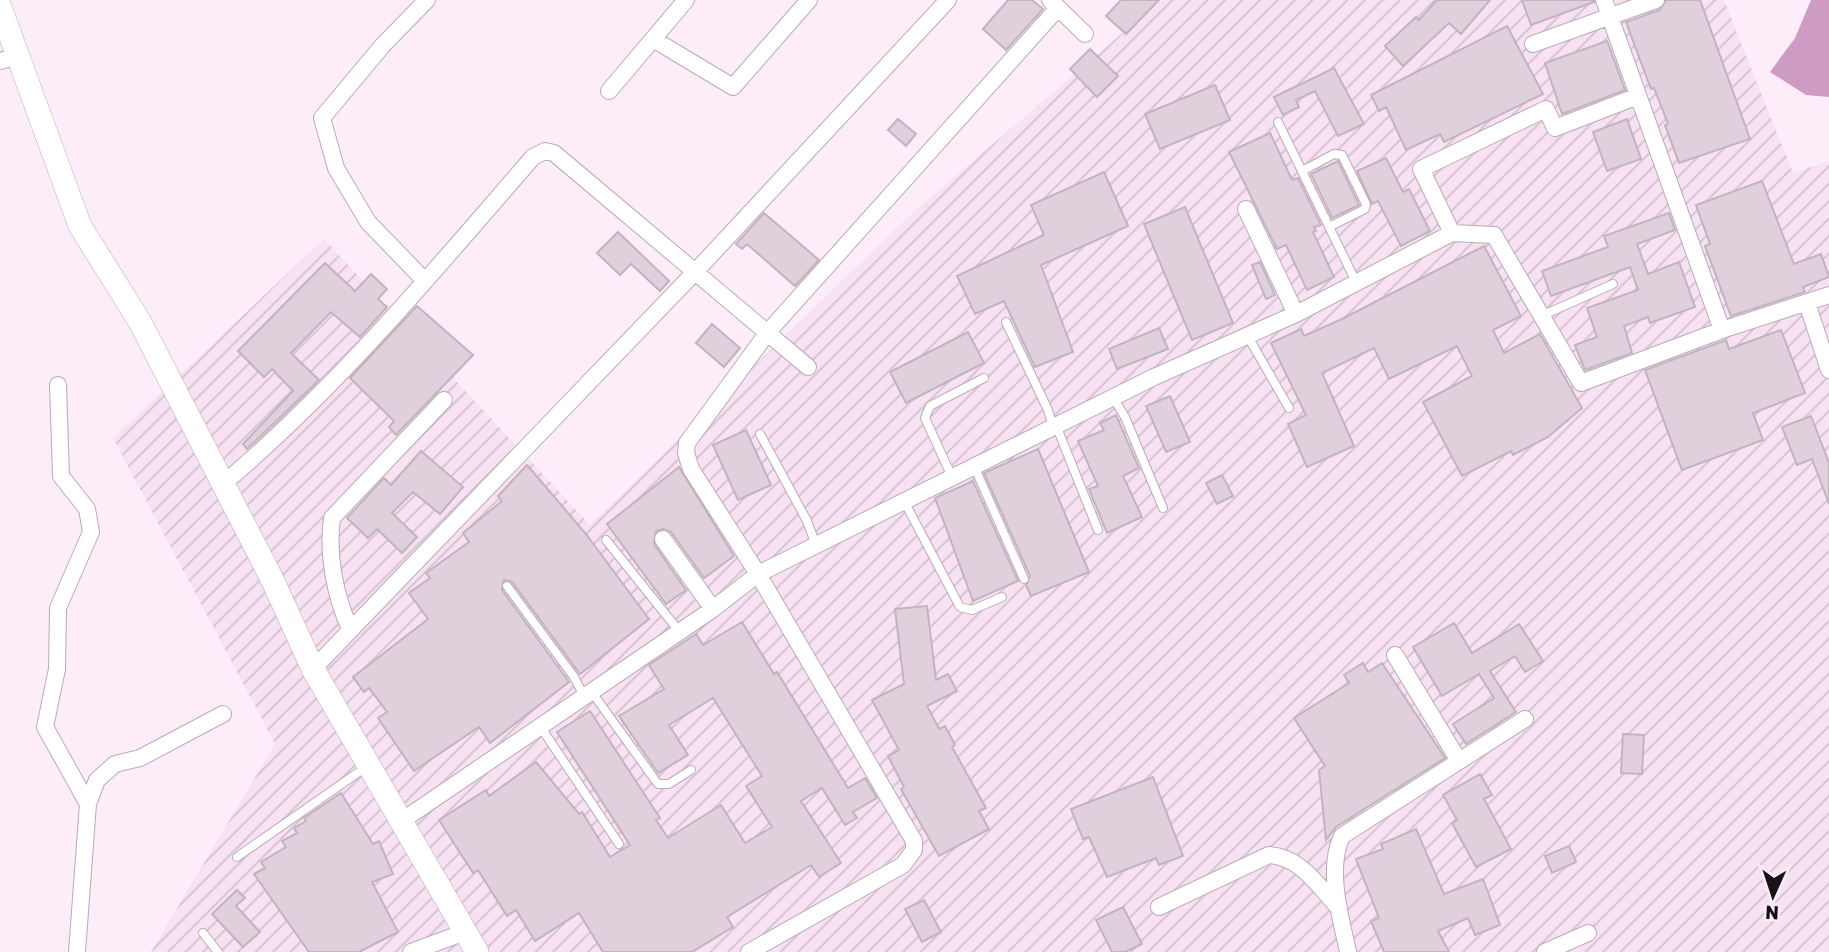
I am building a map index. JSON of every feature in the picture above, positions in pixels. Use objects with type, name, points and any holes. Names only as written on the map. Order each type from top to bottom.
[{"type":"street","points":[[425,281],[368,222],[336,168],[322,118],[383,45],[427,0]]},
{"type":"street","points":[[609,91],[686,0]]},
{"type":"street","points":[[653,39],[733,87],[809,0]]},
{"type":"street","points":[[313,669],[696,271],[947,0]]},
{"type":"street","points":[[1604,0],[1722,330]]},
{"type":"street","points":[[1533,44],[1656,0]]},
{"type":"street","points":[[749,952],[903,865],[914,850],[914,841],[758,574],[691,469],[686,453],[687,443],[768,332],[1054,4],[1085,34]]},
{"type":"street","points":[[0,7],[9,59],[80,226],[140,322],[313,669],[477,952]]},
{"type":"street","points":[[1452,233],[1421,169],[1546,109],[1555,128],[1638,96]]},
{"type":"street","points":[[223,484],[279,437],[425,281],[533,156],[545,151],[554,153],[808,367]]},
{"type":"street","points":[[1246,209],[1296,314]]},
{"type":"street","points":[[400,822],[713,608],[758,574],[1113,397],[1296,314],[1452,233],[1494,235],[1581,383],[1722,330],[1829,295]]},
{"type":"street","points":[[1807,303],[1829,370]]},
{"type":"street","points":[[58,385],[61,476],[87,509],[91,532],[58,608],[57,669],[46,727],[88,804]]},
{"type":"street","points":[[350,629],[340,607],[334,576],[332,518],[444,400]]},
{"type":"street","points":[[663,539],[713,608]]},
{"type":"street","points":[[1395,655],[1459,761]]},
{"type":"street","points":[[77,952],[88,804],[97,780],[115,764],[140,758],[223,714]]},
{"type":"street","points":[[1348,952],[1339,908],[1336,847],[1342,836],[1525,719]]},
{"type":"street","points":[[1160,907],[1269,855],[1286,856],[1296,862],[1339,908]]},
{"type":"street","points":[[411,952],[465,932]]},
{"type":"street","points":[[1545,952],[1588,933]]},
{"type":"lane","points":[[1278,122],[1356,282]]},
{"type":"lane","points":[[1302,171],[1334,154],[1342,155],[1366,204],[1365,209],[1329,227]]},
{"type":"lane","points":[[1541,316],[1613,284]]},
{"type":"lane","points":[[1006,322],[1048,410],[1098,530]]},
{"type":"lane","points":[[1247,335],[1289,408]]},
{"type":"lane","points":[[952,477],[925,418],[926,411],[930,406],[984,378]]},
{"type":"lane","points":[[1113,397],[1125,416],[1163,508]]},
{"type":"lane","points":[[760,434],[807,521],[816,545]]},
{"type":"lane","points":[[974,466],[1024,579]]},
{"type":"lane","points":[[904,501],[960,607],[972,610],[1002,597]]},
{"type":"lane","points":[[606,540],[679,631]]},
{"type":"lane","points":[[507,586],[658,784],[669,784],[691,770]]},
{"type":"lane","points":[[540,726],[619,844]]},
{"type":"lane","points":[[237,857],[368,766]]},
{"type":"lane","points":[[203,933],[218,952]]},
{"type":"shaded area","points":[[1161,0],[1724,0],[1793,173],[1829,161],[1829,952],[151,952],[275,744],[113,438],[324,239],[590,525],[909,216]]},
{"type":"shaded area","points":[[1811,0],[1829,0],[1829,97],[1806,95],[1770,72],[1795,38]]},
{"type":"building","points":[[1008,0],[1032,0],[1043,9],[1006,50],[983,29]]},
{"type":"building","points":[[1121,0],[1159,0],[1126,34],[1106,16]]},
{"type":"building","points":[[1437,0],[1490,0],[1461,34],[1449,23],[1403,66],[1385,46],[1416,17],[1419,20]]},
{"type":"building","points":[[1522,0],[1594,0],[1594,2],[1531,25]]},
{"type":"building","points":[[1666,0],[1700,0],[1750,139],[1679,163],[1665,125],[1668,124],[1654,88],[1651,89],[1626,22],[1660,10]]},
{"type":"building","points":[[1507,26],[1543,94],[1444,142],[1440,134],[1406,150],[1386,107],[1379,111],[1371,95]]},
{"type":"building","points":[[1607,41],[1625,90],[1562,114],[1545,63]]},
{"type":"building","points":[[1090,49],[1118,76],[1097,97],[1070,69]]},
{"type":"building","points":[[1334,68],[1364,124],[1338,136],[1315,91],[1296,100],[1299,107],[1283,115],[1274,97]]},
{"type":"building","points":[[1215,85],[1230,120],[1160,149],[1145,114]]},
{"type":"building","points":[[898,119],[916,134],[906,146],[888,130]]},
{"type":"building","points":[[1627,119],[1641,159],[1607,171],[1593,132]]},
{"type":"building","points":[[1270,133],[1292,180],[1298,178],[1321,225],[1314,227],[1316,231],[1313,232],[1334,277],[1307,290],[1286,245],[1277,249],[1229,152]]},
{"type":"building","points":[[1386,158],[1403,192],[1409,189],[1430,231],[1401,246],[1378,201],[1372,204],[1357,171]]},
{"type":"building","points":[[1338,161],[1359,205],[1332,218],[1311,174]]},
{"type":"building","points":[[1104,172],[1128,226],[1041,265],[1073,352],[1035,367],[1004,301],[975,314],[957,276],[1044,235],[1031,205]]},
{"type":"building","points":[[1762,181],[1794,264],[1821,254],[1829,277],[1803,287],[1805,292],[1731,316],[1705,246],[1710,244],[1696,205]]},
{"type":"building","points":[[1185,207],[1233,323],[1192,340],[1144,224]]},
{"type":"building","points":[[764,213],[819,260],[795,286],[747,244],[742,249],[736,244]]},
{"type":"building","points":[[1669,213],[1675,230],[1637,244],[1648,274],[1679,262],[1695,307],[1650,323],[1648,317],[1624,326],[1632,353],[1585,370],[1575,345],[1597,337],[1587,308],[1638,290],[1630,267],[1551,296],[1542,271],[1608,247],[1604,236]]},
{"type":"building","points":[[618,232],[669,281],[660,291],[631,264],[620,275],[597,253]]},
{"type":"building","points":[[1484,246],[1521,316],[1493,330],[1504,353],[1540,334],[1582,408],[1548,437],[1513,455],[1511,451],[1462,476],[1423,402],[1472,376],[1457,346],[1389,379],[1374,348],[1322,373],[1354,446],[1307,467],[1288,424],[1306,415],[1271,343],[1301,329],[1304,336],[1342,319]]},
{"type":"building","points":[[1260,262],[1275,295],[1266,299],[1252,265]]},
{"type":"building","points":[[325,263],[355,291],[371,274],[387,289],[378,299],[387,307],[360,337],[331,312],[291,353],[319,380],[247,449],[243,444],[293,391],[272,369],[264,377],[238,351]]},
{"type":"building","points":[[417,306],[473,355],[396,435],[389,427],[394,421],[350,378]]},
{"type":"building","points":[[712,324],[740,348],[724,367],[696,343]]},
{"type":"building","points":[[1159,328],[1168,349],[1117,369],[1109,349]]},
{"type":"building","points":[[1781,330],[1805,393],[1753,413],[1763,440],[1682,470],[1645,370],[1726,340],[1729,349]]},
{"type":"building","points":[[968,332],[984,363],[906,403],[890,372]]},
{"type":"building","points":[[1170,396],[1190,442],[1166,452],[1146,406]]},
{"type":"building","points":[[1116,415],[1139,468],[1123,476],[1142,517],[1107,533],[1089,489],[1098,486],[1078,441],[1104,430],[1100,423]]},
{"type":"building","points":[[1811,416],[1829,463],[1829,504],[1812,459],[1797,465],[1782,427]]},
{"type":"building","points":[[746,430],[771,485],[738,500],[713,445]]},
{"type":"building","points":[[1038,449],[1089,572],[1031,596],[1026,585],[1030,576],[984,473]]},
{"type":"building","points":[[421,451],[463,487],[440,514],[413,492],[392,513],[417,537],[402,553],[377,529],[368,538],[347,518],[384,478],[391,485]]},
{"type":"building","points":[[527,465],[586,534],[649,619],[580,674],[512,582],[504,580],[502,590],[569,682],[490,743],[479,727],[414,771],[378,718],[387,712],[369,688],[364,692],[353,677],[428,619],[409,593],[430,578],[426,573],[469,542],[463,533],[502,501],[498,496]]},
{"type":"building","points":[[679,467],[734,556],[704,578],[671,532],[663,529],[656,531],[654,544],[686,590],[666,604],[607,524]]},
{"type":"building","points":[[1222,475],[1233,496],[1217,504],[1206,483]]},
{"type":"building","points":[[973,481],[1018,581],[973,601],[935,498]]},
{"type":"building","points":[[927,606],[936,680],[948,674],[957,691],[927,706],[939,729],[945,726],[955,745],[952,747],[986,808],[979,811],[989,829],[939,856],[901,789],[904,787],[888,756],[899,750],[872,700],[904,684],[895,609]]},
{"type":"building","points":[[742,622],[774,674],[777,672],[848,788],[865,778],[877,798],[853,812],[857,818],[845,825],[822,788],[801,801],[841,863],[819,877],[811,865],[727,917],[733,927],[692,952],[603,952],[579,913],[535,941],[516,910],[507,916],[478,870],[473,873],[439,820],[486,790],[489,796],[536,762],[579,814],[582,812],[610,857],[630,845],[557,732],[590,711],[660,818],[656,820],[668,838],[721,805],[745,843],[772,827],[746,786],[762,776],[713,698],[669,725],[688,755],[658,773],[619,716],[664,689],[649,665],[696,634],[703,645]]},
{"type":"building","points":[[1454,623],[1472,653],[1519,624],[1543,661],[1525,672],[1515,656],[1490,671],[1516,712],[1466,744],[1453,724],[1494,698],[1479,674],[1442,696],[1413,647]]},
{"type":"building","points":[[1363,663],[1368,672],[1382,663],[1445,758],[1336,827],[1326,840],[1319,770],[1325,766],[1294,718],[1349,683],[1344,675]]},
{"type":"building","points":[[1623,734],[1644,735],[1642,774],[1621,773]]},
{"type":"building","points":[[1480,774],[1492,795],[1484,799],[1511,849],[1476,867],[1452,823],[1457,820],[1443,795]]},
{"type":"building","points":[[1153,777],[1183,856],[1159,865],[1156,858],[1107,877],[1089,837],[1083,839],[1071,809]]},
{"type":"building","points":[[341,793],[373,844],[379,841],[393,874],[372,882],[398,932],[359,952],[309,952],[254,874],[265,868],[261,862],[286,847],[282,841],[297,833],[294,828],[306,821],[304,818]]},
{"type":"building","points":[[1416,829],[1444,894],[1483,879],[1500,925],[1475,935],[1468,918],[1438,931],[1449,952],[1384,952],[1371,921],[1379,918],[1356,859],[1383,849],[1381,844]]},
{"type":"building","points":[[1569,846],[1576,862],[1552,873],[1545,856]]},
{"type":"building","points":[[237,890],[245,898],[236,906],[260,932],[243,947],[212,914]]},
{"type":"building","points":[[924,900],[941,932],[922,942],[905,909]]},
{"type":"building","points":[[1123,907],[1142,944],[1125,952],[1112,952],[1096,920]]}]
